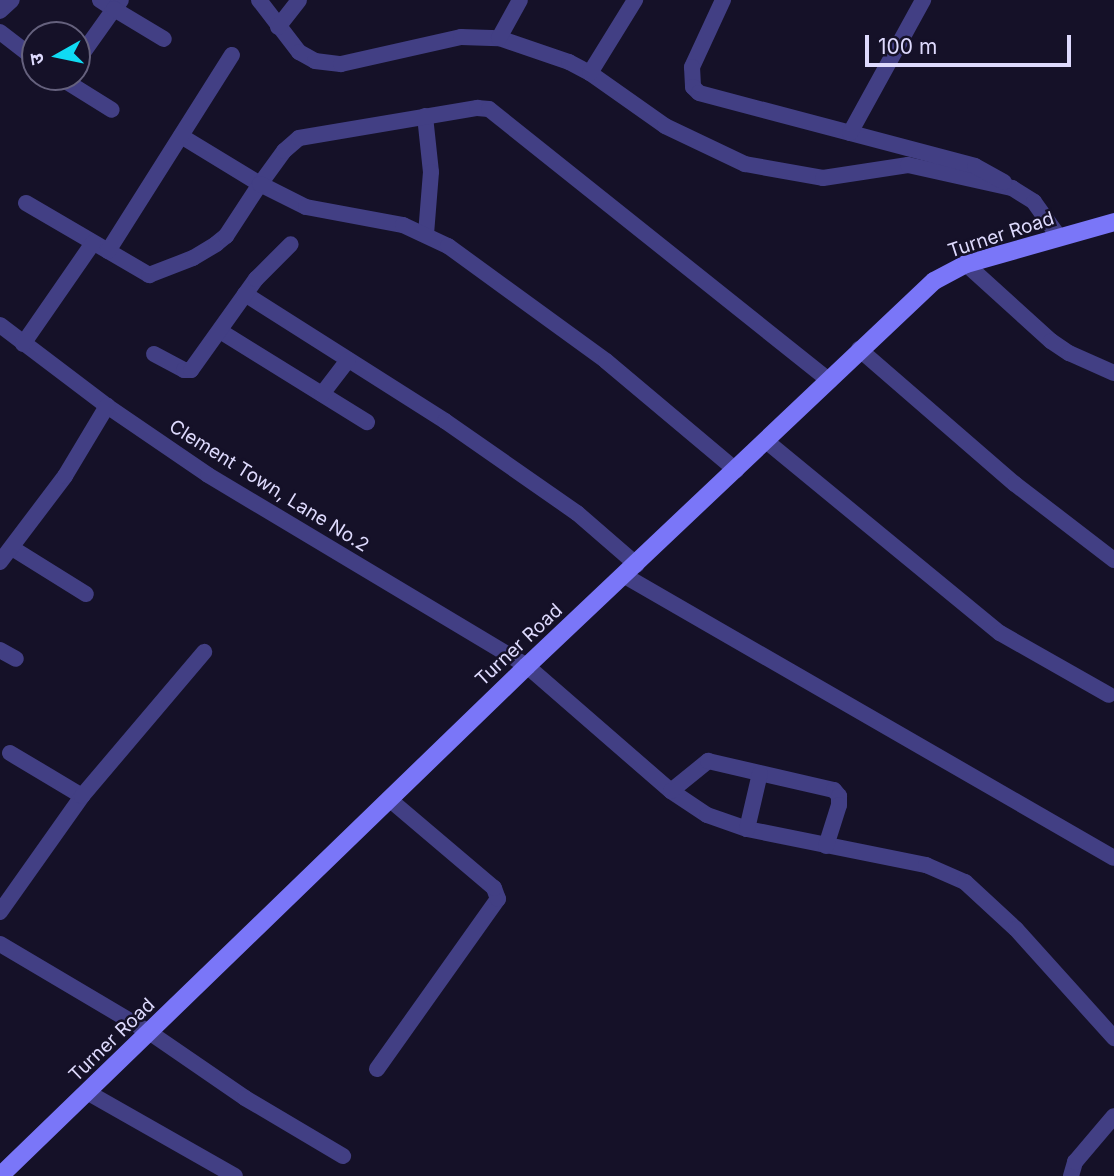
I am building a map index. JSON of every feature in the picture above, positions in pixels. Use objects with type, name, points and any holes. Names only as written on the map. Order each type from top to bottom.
[{"type":"main road","name":"Turner Road","points":[[0,1176],[527,666],[830,381],[859,349],[934,281],[966,264],[1114,222]]},
{"type":"street","points":[[100,0],[117,5],[164,39]]},
{"type":"street","points":[[259,0],[299,52],[315,61],[341,64],[461,37],[499,38],[549,54],[590,73],[691,141],[764,169],[823,178],[908,165],[1012,187]]},
{"type":"street","points":[[278,27],[299,0]]},
{"type":"street","points":[[499,38],[520,0]]},
{"type":"street","points":[[590,73],[635,0]]},
{"type":"street","points":[[723,0],[692,66],[693,87],[699,93],[975,166],[1034,202],[1059,237]]},
{"type":"street","points":[[850,133],[923,0]]},
{"type":"street","points":[[91,41],[117,5]]},
{"type":"street","points":[[0,32],[21,48]]},
{"type":"street","points":[[108,251],[232,55]]},
{"type":"street","points":[[83,91],[112,110]]},
{"type":"street","points":[[26,203],[149,275],[192,258],[226,236],[284,151],[299,138],[481,107],[496,112],[830,381]]},
{"type":"street","points":[[425,116],[431,172],[426,234]]},
{"type":"street","points":[[181,136],[260,184],[306,208],[403,225],[448,246],[606,361],[736,470]]},
{"type":"street","points":[[23,344],[93,243]]},
{"type":"street","points":[[155,354],[184,370],[191,370],[261,273],[291,244]]},
{"type":"street","points":[[966,264],[1051,341],[1069,354],[1114,373]]},
{"type":"street","points":[[245,294],[445,421],[577,513],[631,570],[1114,858]]},
{"type":"street","name":"Clement Town, Lane No.2","points":[[0,325],[107,405],[219,482],[527,666],[671,791],[707,815],[747,829],[926,865],[965,882],[1016,929],[1114,1038]]},
{"type":"street","points":[[220,331],[367,422]]},
{"type":"street","points":[[859,349],[1015,484],[1114,561]]},
{"type":"street","points":[[322,394],[348,360]]},
{"type":"street","points":[[0,562],[65,476],[107,405]]},
{"type":"street","points":[[766,441],[1000,633],[1109,695]]},
{"type":"street","points":[[12,548],[86,594]]},
{"type":"street","points":[[0,650],[16,659]]},
{"type":"street","points":[[0,912],[82,796],[204,652]]},
{"type":"street","points":[[10,753],[82,796]]},
{"type":"street","points":[[671,791],[706,761],[837,792],[839,805],[826,846]]},
{"type":"street","points":[[747,829],[760,774]]},
{"type":"street","points":[[377,1069],[498,899],[494,888],[389,799]]},
{"type":"street","points":[[0,944],[149,1032],[245,1098],[342,1156]]},
{"type":"street","points":[[87,1093],[234,1176]]},
{"type":"street","points":[[1071,1176],[1075,1162],[1114,1116]]}]
